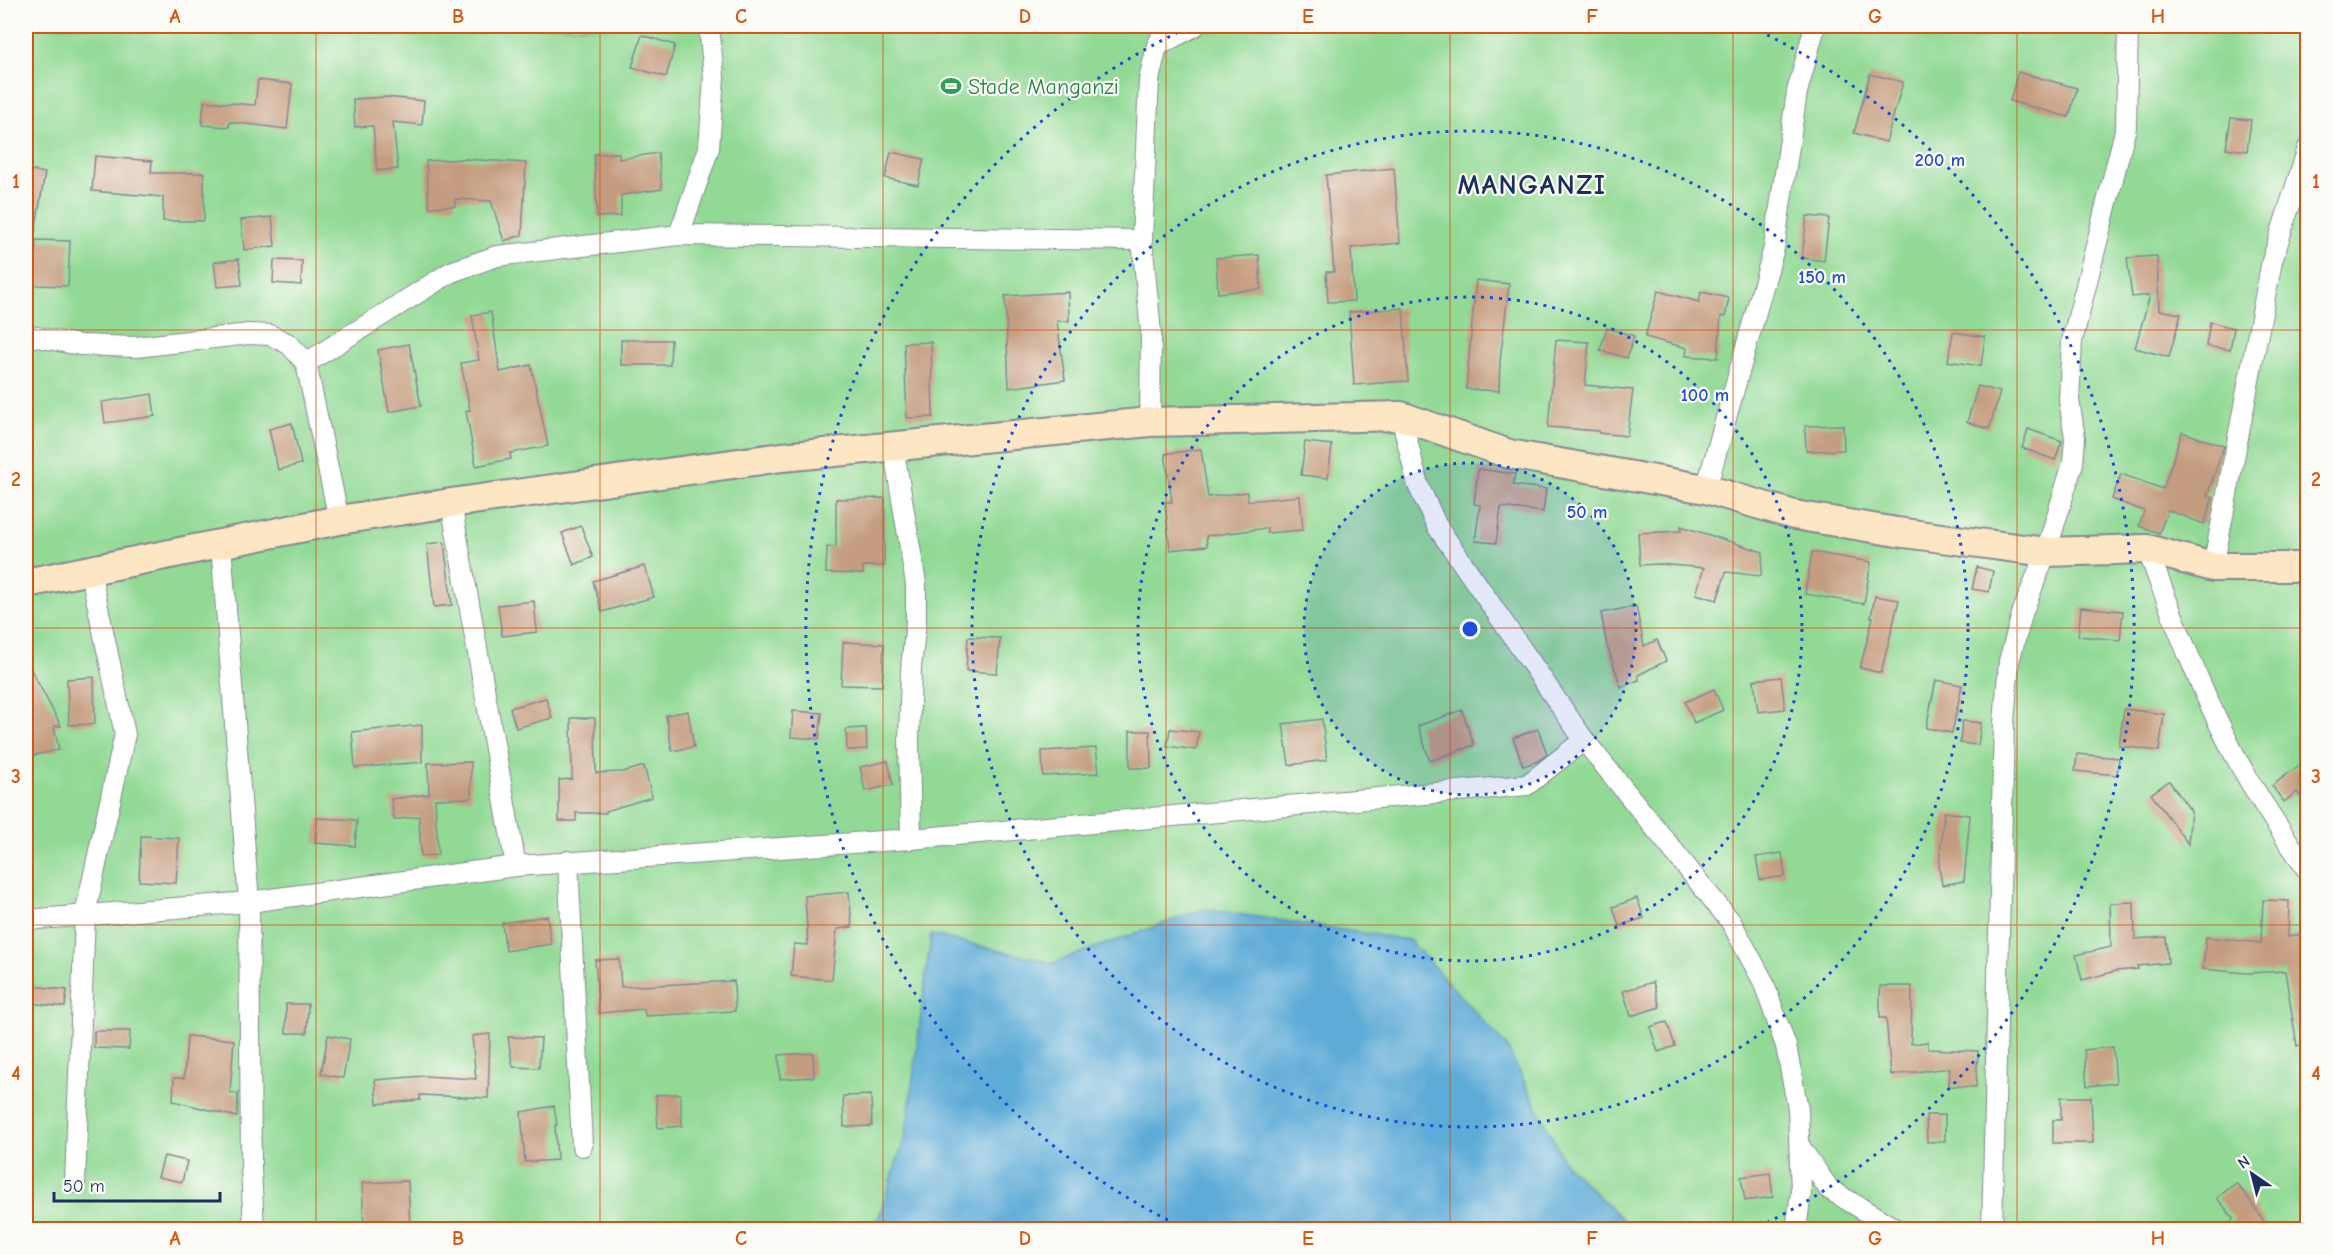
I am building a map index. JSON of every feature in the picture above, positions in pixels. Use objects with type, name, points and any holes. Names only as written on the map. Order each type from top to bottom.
[{"type":"main road","points":[[26,583],[339,520],[451,502],[782,458],[1150,422],[1401,416],[1509,454],[1706,489],[1794,514],[1897,532],[2046,552],[2147,549],[2212,567],[2307,567]]},
{"type":"street","points":[[679,235],[709,148],[714,77],[709,26]]},
{"type":"street","points":[[1150,422],[1151,333],[1142,240],[1149,80],[1157,46],[1166,26]]},
{"type":"street","points":[[1157,46],[1195,26]]},
{"type":"street","points":[[1706,489],[1774,248],[1797,92],[1815,26]]},
{"type":"street","points":[[1992,1230],[2004,723],[2009,661],[2023,611],[2046,552],[2073,463],[2075,438],[2069,400],[2072,341],[2126,127],[2128,26]]},
{"type":"street","points":[[2212,567],[2272,261],[2307,148]]},
{"type":"street","points":[[306,363],[451,272],[497,256],[679,235],[1142,240]]},
{"type":"street","points":[[26,335],[80,345],[136,347],[249,334],[270,336],[289,344],[306,363],[339,520]]},
{"type":"street","points":[[1401,416],[1418,485],[1437,526],[1584,740],[1731,922],[1763,981],[1786,1046],[1798,1109],[1801,1193],[1796,1230]]},
{"type":"street","points":[[893,446],[916,584],[909,731],[911,839]]},
{"type":"street","points":[[451,502],[516,866]]},
{"type":"street","points":[[221,545],[249,902],[251,1168],[254,1230]]},
{"type":"street","points":[[2147,549],[2196,672],[2225,736],[2253,785],[2307,869]]},
{"type":"street","points":[[75,1184],[85,914],[125,734],[90,570]]},
{"type":"street","points":[[26,920],[249,902],[568,861],[911,839],[1527,785],[1584,740]]},
{"type":"street","points":[[568,861],[582,1146]]},
{"type":"street","points":[[1800,1147],[1830,1189],[1897,1230]]},
{"type":"green space","points":[[26,26],[2307,26],[2307,1229],[26,1229]]},
{"type":"water","points":[[1204,909],[1409,940],[1507,1047],[1566,1165],[1633,1229],[875,1229],[906,1134],[931,935],[1053,963]]},
{"type":"building","points":[[642,35],[675,45],[666,77],[632,67]]},
{"type":"building","points":[[2018,72],[2077,88],[2069,117],[2010,101]]},
{"type":"building","points":[[1870,74],[1903,82],[1886,142],[1854,133]]},
{"type":"building","points":[[258,80],[292,84],[287,129],[230,122],[229,127],[202,125],[204,101],[255,105]]},
{"type":"building","points":[[386,97],[424,101],[422,125],[393,122],[398,169],[377,171],[373,126],[355,127],[353,99]]},
{"type":"building","points":[[2231,118],[2251,120],[2247,151],[2226,148]]},
{"type":"building","points":[[891,152],[924,159],[918,185],[885,178]]},
{"type":"building","points":[[619,153],[619,159],[658,153],[662,189],[621,195],[621,216],[597,217],[594,154]]},
{"type":"building","points":[[95,156],[152,161],[151,173],[204,173],[204,221],[163,221],[163,197],[92,191]]},
{"type":"building","points":[[465,159],[526,163],[522,235],[504,241],[491,201],[455,199],[455,206],[429,207],[426,161]]},
{"type":"building","points":[[1394,168],[1400,243],[1351,248],[1354,301],[1328,302],[1326,272],[1334,272],[1326,175]]},
{"type":"building","points":[[26,169],[45,173],[35,232],[26,231]]},
{"type":"building","points":[[1807,216],[1829,218],[1824,261],[1802,258]]},
{"type":"building","points":[[272,217],[275,246],[244,250],[241,220]]},
{"type":"building","points":[[36,240],[70,241],[68,286],[34,285]]},
{"type":"building","points":[[1259,255],[1261,289],[1218,293],[1216,258]]},
{"type":"building","points":[[2157,256],[2159,310],[2181,314],[2169,357],[2135,348],[2150,295],[2132,297],[2127,258]]},
{"type":"building","points":[[239,259],[242,285],[217,287],[214,262]]},
{"type":"building","points":[[274,260],[302,261],[301,285],[273,283]]},
{"type":"building","points":[[1476,280],[1509,284],[1499,391],[1466,389]]},
{"type":"building","points":[[1658,291],[1699,302],[1701,292],[1729,298],[1725,317],[1721,316],[1718,358],[1686,356],[1687,348],[1645,337]]},
{"type":"building","points":[[1068,292],[1069,321],[1057,321],[1065,380],[1009,388],[1005,296]]},
{"type":"building","points":[[1403,308],[1408,381],[1354,385],[1349,312]]},
{"type":"building","points":[[491,312],[500,372],[531,365],[548,446],[510,453],[511,459],[476,466],[466,411],[470,410],[461,363],[479,360],[472,315]]},
{"type":"building","points":[[2210,322],[2234,328],[2230,350],[2206,346]]},
{"type":"building","points":[[1607,328],[1634,336],[1627,358],[1600,350]]},
{"type":"building","points":[[1953,332],[1985,337],[1981,366],[1948,361]]},
{"type":"building","points":[[621,340],[671,340],[670,365],[621,365]]},
{"type":"building","points":[[1556,340],[1589,342],[1585,385],[1633,390],[1627,436],[1548,427]]},
{"type":"building","points":[[931,342],[933,417],[907,418],[904,343]]},
{"type":"building","points":[[409,344],[421,406],[389,412],[378,350]]},
{"type":"building","points":[[1978,386],[2000,392],[1989,429],[1967,422]]},
{"type":"building","points":[[152,394],[155,416],[105,423],[102,402]]},
{"type":"building","points":[[292,423],[301,464],[278,470],[269,429]]},
{"type":"building","points":[[1843,425],[1844,450],[1806,451],[1805,426]]},
{"type":"building","points":[[2028,429],[2062,441],[2055,460],[2022,448]]},
{"type":"building","points":[[2182,432],[2224,446],[2207,496],[2213,498],[2204,524],[2168,510],[2159,533],[2139,526],[2144,511],[2112,499],[2121,474],[2163,489]]},
{"type":"building","points":[[1305,442],[1332,445],[1328,478],[1301,475]]},
{"type":"building","points":[[1201,449],[1208,497],[1247,492],[1248,501],[1300,496],[1303,530],[1267,533],[1267,528],[1206,536],[1207,546],[1170,550],[1165,502],[1172,502],[1165,454]]},
{"type":"building","points":[[1478,469],[1515,474],[1513,485],[1546,489],[1543,512],[1501,507],[1496,543],[1475,541],[1480,505],[1474,504]]},
{"type":"building","points":[[885,498],[884,566],[863,566],[863,574],[826,573],[827,547],[836,547],[836,499]]},
{"type":"building","points":[[581,526],[593,557],[574,565],[562,533]]},
{"type":"building","points":[[1681,526],[1763,552],[1761,576],[1726,572],[1717,600],[1696,594],[1704,568],[1660,564],[1640,565],[1638,533],[1681,531]]},
{"type":"building","points":[[444,542],[452,605],[434,607],[427,544]]},
{"type":"building","points":[[1812,552],[1871,562],[1864,604],[1805,594]]},
{"type":"building","points":[[645,566],[654,597],[602,612],[593,581]]},
{"type":"building","points":[[1977,567],[1993,571],[1989,592],[1972,589]]},
{"type":"building","points":[[1875,596],[1899,600],[1881,673],[1860,668],[1873,617],[1871,617]]},
{"type":"building","points":[[534,601],[537,632],[502,636],[498,605]]},
{"type":"building","points":[[1636,606],[1644,646],[1657,640],[1666,661],[1638,675],[1639,680],[1621,687],[1607,646],[1601,613]]},
{"type":"building","points":[[2081,607],[2123,611],[2120,640],[2078,636]]},
{"type":"building","points":[[968,637],[1000,638],[997,673],[966,671]]},
{"type":"building","points":[[843,642],[884,644],[882,686],[841,685]]},
{"type":"building","points":[[26,660],[61,726],[54,726],[59,750],[26,757]]},
{"type":"building","points":[[94,677],[95,724],[69,725],[67,679]]},
{"type":"building","points":[[1781,677],[1785,709],[1758,712],[1754,680]]},
{"type":"building","points":[[1936,680],[1962,685],[1952,733],[1926,728]]},
{"type":"building","points":[[1714,689],[1723,710],[1694,723],[1685,702]]},
{"type":"building","points":[[546,698],[552,718],[516,728],[510,708]]},
{"type":"building","points":[[2124,709],[2164,714],[2159,751],[2119,746]]},
{"type":"building","points":[[1462,710],[1474,745],[1430,761],[1418,726]]},
{"type":"building","points":[[688,711],[694,747],[672,751],[666,715]]},
{"type":"building","points":[[793,711],[822,713],[819,739],[791,737]]},
{"type":"building","points":[[571,718],[595,718],[596,773],[623,772],[644,766],[652,797],[606,811],[606,813],[576,813],[576,821],[559,821],[559,780],[572,779]]},
{"type":"building","points":[[1322,719],[1327,760],[1289,765],[1283,724]]},
{"type":"building","points":[[1962,721],[1981,723],[1978,745],[1960,743]]},
{"type":"building","points":[[422,725],[422,762],[355,768],[352,732]]},
{"type":"building","points":[[866,728],[867,749],[847,750],[846,729]]},
{"type":"building","points":[[1170,729],[1199,732],[1196,750],[1167,746]]},
{"type":"building","points":[[1538,729],[1547,754],[1538,761],[1523,766],[1513,738]]},
{"type":"building","points":[[1130,731],[1150,731],[1151,768],[1130,768]]},
{"type":"building","points":[[1096,748],[1099,773],[1043,776],[1042,751]]},
{"type":"building","points":[[2077,754],[2119,758],[2117,775],[2075,771]]},
{"type":"building","points":[[2307,759],[2307,805],[2297,792],[2284,802],[2272,786]]},
{"type":"building","points":[[888,761],[893,785],[865,791],[860,767]]},
{"type":"building","points":[[471,762],[471,798],[435,799],[438,855],[421,856],[419,816],[394,820],[391,799],[429,794],[428,763]]},
{"type":"building","points":[[2169,781],[2191,811],[2188,844],[2151,794]]},
{"type":"building","points":[[1944,812],[1970,815],[1964,881],[1942,885],[1939,866]]},
{"type":"building","points":[[317,818],[357,820],[355,846],[315,843]]},
{"type":"building","points":[[141,836],[179,838],[176,883],[139,881]]},
{"type":"building","points":[[1782,853],[1785,876],[1760,880],[1756,857]]},
{"type":"building","points":[[849,892],[852,927],[837,929],[832,980],[791,976],[794,944],[808,945],[805,896]]},
{"type":"building","points":[[1637,898],[1644,918],[1619,926],[1613,907]]},
{"type":"building","points":[[2263,900],[2289,901],[2288,937],[2307,933],[2307,1045],[2297,1046],[2285,971],[2246,973],[2203,969],[2206,937],[2261,943]]},
{"type":"building","points":[[2134,902],[2135,939],[2166,937],[2168,963],[2137,966],[2138,969],[2116,971],[2082,980],[2076,955],[2111,947],[2110,903]]},
{"type":"building","points":[[547,916],[551,944],[506,951],[502,923]]},
{"type":"building","points":[[619,959],[621,987],[734,981],[735,1011],[645,1016],[644,1009],[599,1013],[595,960]]},
{"type":"building","points":[[1653,982],[1660,1007],[1631,1016],[1623,991]]},
{"type":"building","points":[[32,986],[67,990],[65,1007],[30,1003]]},
{"type":"building","points":[[1880,986],[1912,986],[1911,1044],[1928,1042],[1928,1049],[1978,1051],[1976,1087],[1949,1086],[1950,1068],[1891,1075],[1886,1018],[1880,1018]]},
{"type":"building","points":[[286,1004],[308,1004],[307,1033],[286,1033]]},
{"type":"building","points":[[1667,1022],[1675,1046],[1658,1052],[1650,1027]]},
{"type":"building","points":[[94,1031],[130,1031],[129,1049],[94,1048]]},
{"type":"building","points":[[490,1034],[488,1098],[420,1095],[420,1100],[377,1104],[375,1080],[424,1076],[476,1079],[472,1036]]},
{"type":"building","points":[[328,1035],[350,1039],[343,1078],[321,1074]]},
{"type":"building","points":[[187,1036],[234,1040],[230,1092],[238,1094],[237,1117],[173,1101],[174,1078],[184,1078]]},
{"type":"building","points":[[508,1037],[541,1038],[539,1068],[513,1067]]},
{"type":"building","points":[[2113,1047],[2116,1083],[2087,1086],[2084,1050]]},
{"type":"building","points":[[813,1053],[814,1077],[780,1079],[779,1055]]},
{"type":"building","points":[[680,1094],[682,1126],[658,1128],[656,1095]]},
{"type":"building","points":[[871,1095],[872,1126],[844,1127],[843,1096]]},
{"type":"building","points":[[2061,1097],[2091,1097],[2093,1143],[2053,1143],[2053,1120],[2061,1120]]},
{"type":"building","points":[[554,1106],[557,1125],[555,1125],[557,1160],[525,1162],[521,1112]]},
{"type":"building","points":[[1926,1115],[1945,1115],[1945,1141],[1927,1142]]},
{"type":"building","points":[[164,1156],[187,1161],[182,1182],[158,1177]]},
{"type":"building","points":[[1770,1173],[1773,1197],[1745,1201],[1741,1177]]},
{"type":"building","points":[[408,1181],[410,1230],[364,1230],[362,1183]]},
{"type":"building","points":[[2236,1183],[2270,1230],[2220,1230],[2234,1219],[2217,1198]]},
{"type":"place","name":"Stade Manganzi","points":[[951,86]]},
{"type":"district","name":"MANGANZI","points":[[1532,184]]}]
